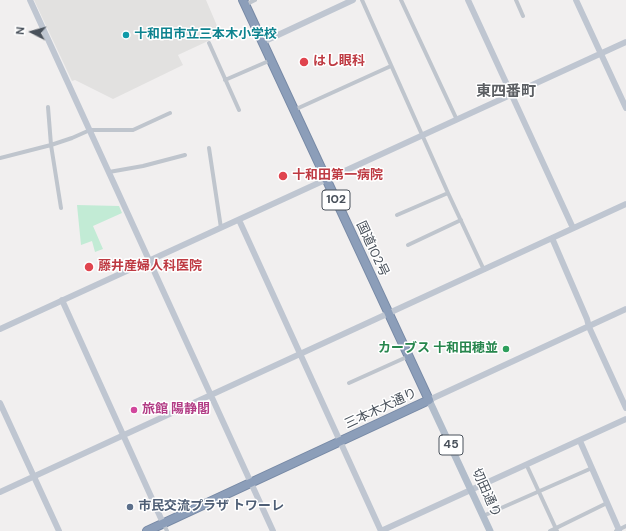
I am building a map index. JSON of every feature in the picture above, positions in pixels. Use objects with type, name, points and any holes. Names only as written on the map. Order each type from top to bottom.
[{"type":"highway","name":"国道102号","points":[[244,2],[430,400]]},
{"type":"highway","name":"三本木大通り","points":[[147,531],[165,527],[251,483],[430,400]]},
{"type":"main road","name":"切田通り","points":[[430,400],[490,531]]},
{"type":"street","points":[[30,0],[273,531]]},
{"type":"street","points":[[244,2],[255,0]]},
{"type":"street","points":[[263,42],[353,0]]},
{"type":"street","points":[[362,0],[484,270]]},
{"type":"street","points":[[401,0],[456,120]]},
{"type":"street","points":[[468,0],[573,228]]},
{"type":"street","points":[[516,0],[523,16]]},
{"type":"street","points":[[576,0],[626,108]]},
{"type":"street","points":[[0,328],[626,42]]},
{"type":"street","points":[[209,43],[239,110]]},
{"type":"street","points":[[226,80],[271,60]]},
{"type":"street","points":[[294,110],[391,66]]},
{"type":"street","points":[[48,107],[50,145],[61,208]]},
{"type":"street","points":[[0,158],[50,145],[90,130],[133,130],[170,113]]},
{"type":"street","points":[[209,148],[221,228]]},
{"type":"street","points":[[109,172],[143,166],[185,155]]},
{"type":"street","points":[[397,215],[448,193]]},
{"type":"street","points":[[0,492],[626,204]]},
{"type":"street","points":[[239,220],[381,531],[527,466],[626,419]]},
{"type":"street","points":[[408,244],[461,220]]},
{"type":"street","points":[[552,238],[587,319],[589,327],[626,408]]},
{"type":"street","points":[[62,300],[165,527]]},
{"type":"street","name":"三本木大通り","points":[[430,400],[626,309]]},
{"type":"street","points":[[349,383],[409,356]]},
{"type":"street","points":[[1,406],[60,531]]},
{"type":"street","points":[[580,441],[618,531],[626,526]]},
{"type":"street","points":[[527,466],[556,530]]},
{"type":"street","points":[[483,516],[592,468]]},
{"type":"street","points":[[550,531],[556,530],[607,503]]},
{"type":"shaded area","name":"十和田市立三本木小学校","points":[[34,0],[206,0],[221,35],[178,55],[183,65],[113,99],[75,80],[72,81]]},
{"type":"green space","points":[[77,205],[119,206],[122,213],[93,226],[103,249],[95,252],[92,241],[81,245]]},
{"type":"place","name":"十和田市立三本木小学校","points":[[126,35]]},
{"type":"place","name":"はし眼科","points":[[304,62]]},
{"type":"place","name":"十和田第一病院","points":[[283,176]]},
{"type":"place","name":"藤井産婦人科医院","points":[[89,267]]},
{"type":"place","name":"カーブス 十和田穂並","points":[[506,349]]},
{"type":"place","name":"旅館 陽静閣","points":[[134,410]]},
{"type":"place","name":"市民交流プラザ トワーレ","points":[[130,507]]},
{"type":"district","name":"東四番町","points":[[506,92]]}]
